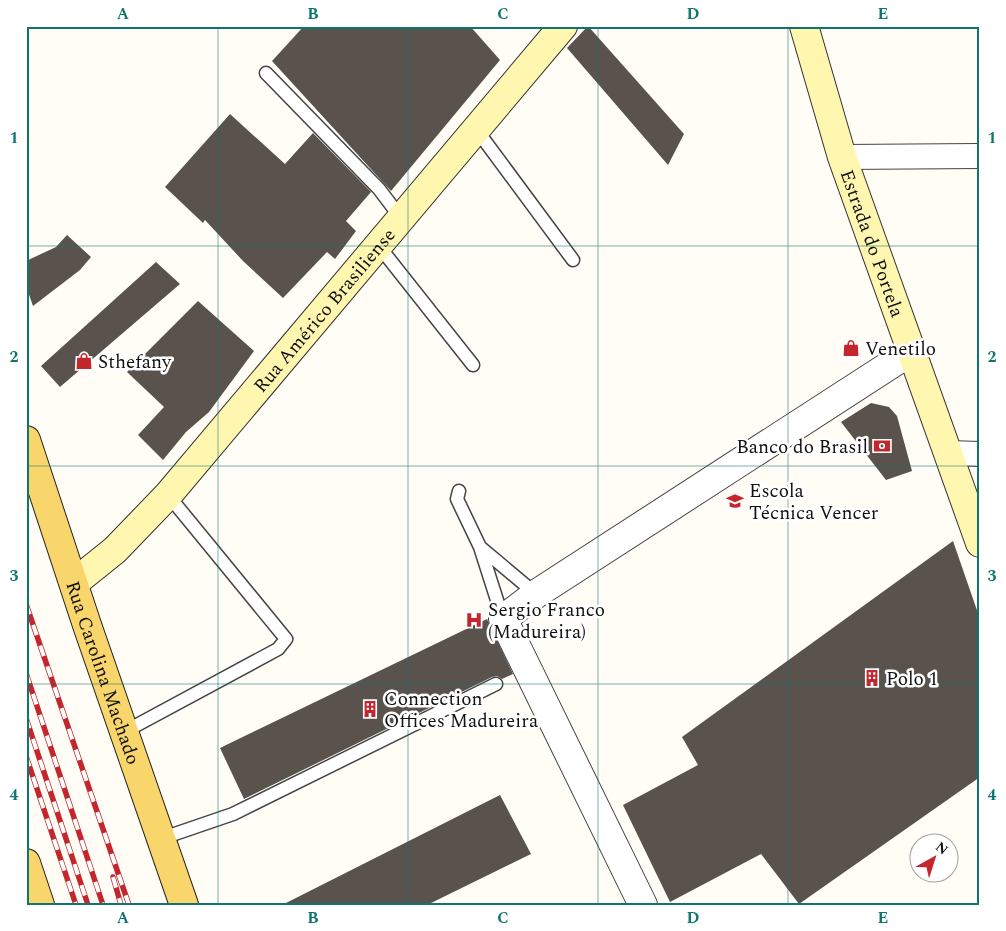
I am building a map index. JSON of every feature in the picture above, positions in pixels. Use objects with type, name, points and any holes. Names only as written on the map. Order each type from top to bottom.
[{"type":"main road","name":"Rua Américo Brasiliense","points":[[74,583],[115,550],[168,494],[563,26]]},
{"type":"main road","name":"Estrada do Portela","points":[[804,26],[842,157],[910,352],[980,542]]},
{"type":"main road","name":"Rua Carolina Machado","points":[[26,440],[184,905]]},
{"type":"main road","points":[[26,863],[40,905]]},
{"type":"street","points":[[842,157],[980,156]]},
{"type":"street","points":[[643,905],[503,619],[536,594],[910,352]]},
{"type":"street","points":[[948,453],[980,454]]},
{"type":"lane","points":[[266,73],[379,189],[401,218]]},
{"type":"lane","points":[[476,129],[573,260]]},
{"type":"lane","points":[[378,245],[473,365]]},
{"type":"lane","points":[[459,491],[457,499],[480,547],[503,619]]},
{"type":"lane","points":[[124,732],[278,649],[286,639],[168,494]]},
{"type":"lane","points":[[480,547],[536,594]]},
{"type":"lane","points":[[160,839],[233,814],[496,684]]},
{"type":"building","points":[[304,26],[470,26],[500,60],[391,191],[272,61]]},
{"type":"building","points":[[588,26],[684,134],[668,165],[567,48]]},
{"type":"building","points":[[230,114],[285,164],[313,133],[371,192],[346,221],[356,231],[335,259],[327,252],[283,298],[243,261],[205,220],[203,223],[165,187]]},
{"type":"building","points":[[67,235],[91,257],[80,270],[33,306],[26,286],[26,261],[56,247]]},
{"type":"building","points":[[156,262],[180,284],[60,387],[41,366]]},
{"type":"building","points":[[198,301],[254,351],[209,412],[186,432],[163,460],[138,435],[164,407],[127,372]]},
{"type":"building","name":"Banco do Brasil","points":[[871,403],[889,407],[897,416],[912,471],[886,480],[841,422]]},
{"type":"building","name":"Polo 1","points":[[953,541],[980,619],[980,777],[799,904],[761,854],[670,902],[623,805],[698,765],[682,737]]},
{"type":"building","name":"Connection Offices Madureira","points":[[487,619],[513,674],[502,679],[497,676],[492,677],[244,799],[220,748]]},
{"type":"building","points":[[500,795],[531,854],[427,905],[282,905]]},
{"type":"railway","points":[[26,604],[129,905]]},
{"type":"railway","points":[[26,673],[103,905]]},
{"type":"railway","points":[[26,718],[88,905]]},
{"type":"railway","points":[[26,756],[76,905]]},
{"type":"railway","points":[[113,877],[121,905]]},
{"type":"place","name":"Venetilo","points":[[851,348]]},
{"type":"place","name":"Sthefany","points":[[84,361]]},
{"type":"place","name":"Banco do Brasil","points":[[882,446]]},
{"type":"place","name":"Escola Técnica Vencer","points":[[735,501]]},
{"type":"place","name":"Sergio Franco (Madureira)","points":[[474,620]]},
{"type":"place","name":"Polo 1","points":[[872,678]]},
{"type":"place","name":"Connection Offices Madureira","points":[[370,709]]}]
